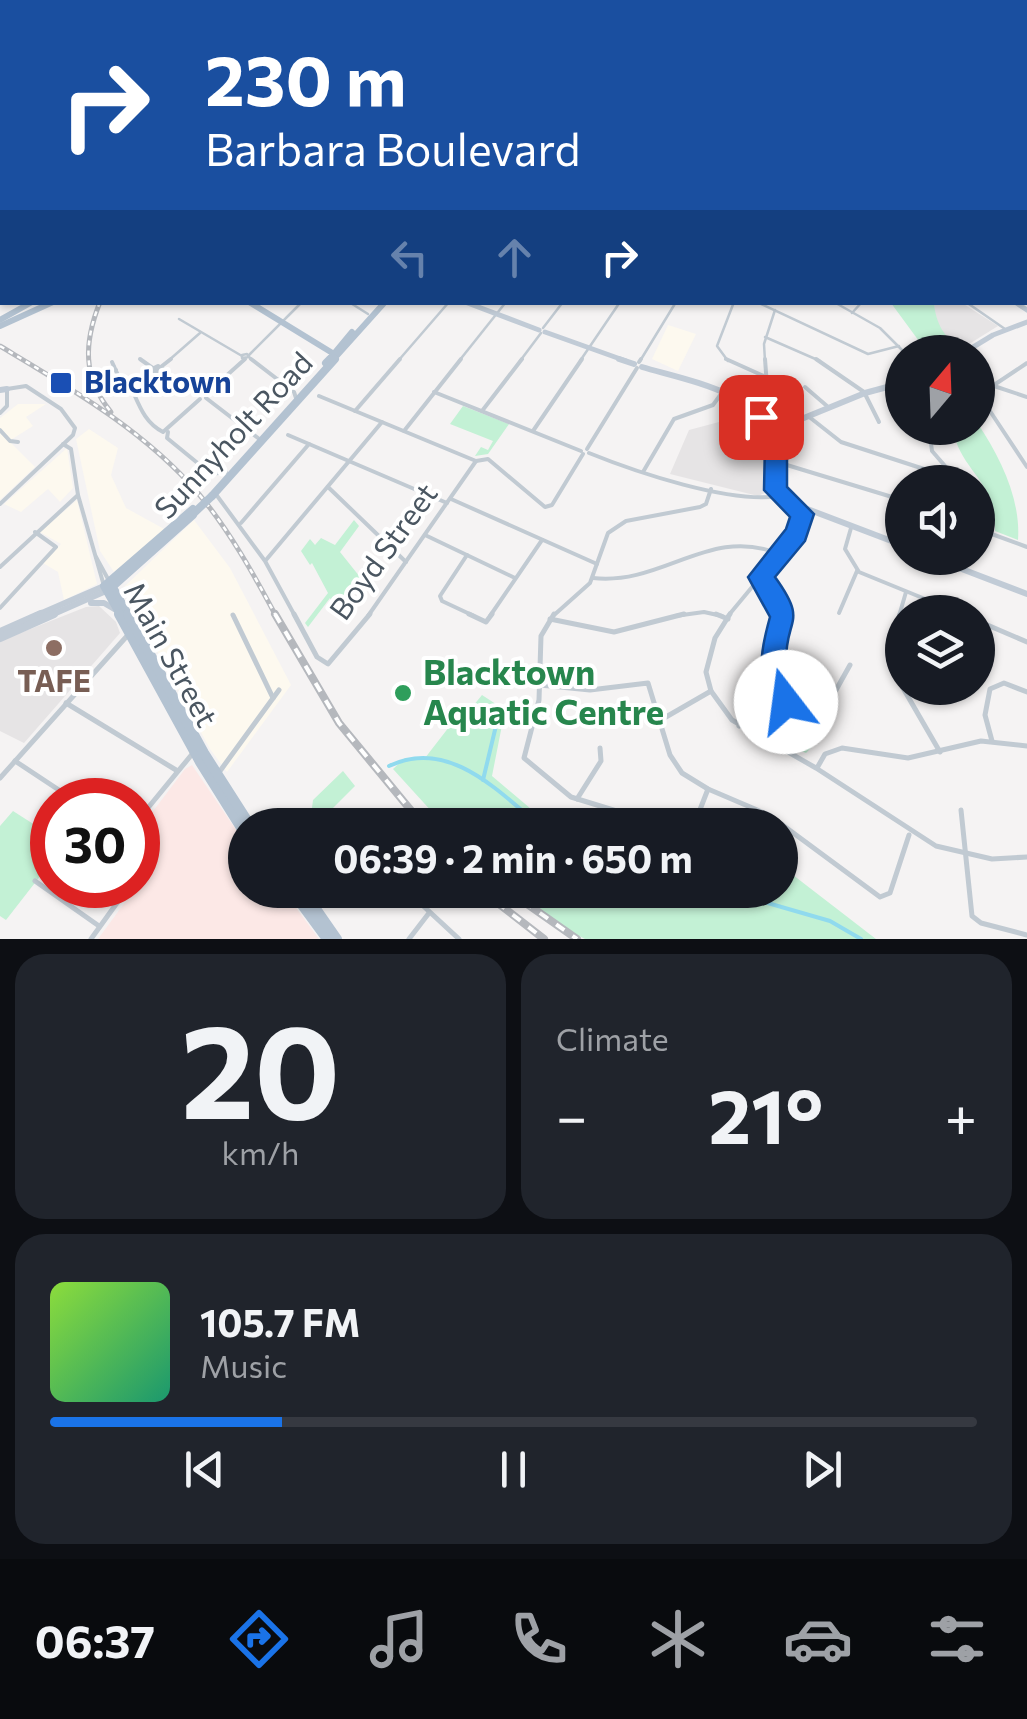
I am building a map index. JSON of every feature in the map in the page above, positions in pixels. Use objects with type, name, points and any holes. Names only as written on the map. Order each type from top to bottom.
[{"type":"main road","points":[[0,323],[36,305]]},
{"type":"main road","points":[[255,305],[285,319]]},
{"type":"main road","points":[[263,305],[336,354]]},
{"type":"main road","name":"Sunnyholt Road","points":[[211,494],[226,472],[378,305]]},
{"type":"main road","name":"Sunnyholt Road","points":[[108,587],[211,494],[379,305]]},
{"type":"main road","points":[[321,344],[344,340]]},
{"type":"main road","points":[[318,374],[326,356],[321,344]]},
{"type":"main road","name":"Main Street","points":[[108,587],[117,611],[213,776]]},
{"type":"main road","name":"Main Street","points":[[108,587],[198,750]]},
{"type":"main road","points":[[213,776],[237,808]]},
{"type":"main road","points":[[213,776],[231,808]]},
{"type":"main road","points":[[304,908],[327,939]]},
{"type":"main road","points":[[315,908],[337,939]]},
{"type":"street","points":[[226,472],[212,474],[168,438],[171,428],[299,305]]},
{"type":"street","points":[[354,305],[368,314]]},
{"type":"street","points":[[356,411],[446,305]]},
{"type":"street","points":[[473,305],[721,394],[753,410],[772,431],[778,496],[803,512],[885,538]]},
{"type":"street","points":[[404,431],[504,305]]},
{"type":"street","points":[[482,411],[561,305]]},
{"type":"street","points":[[532,432],[618,305]]},
{"type":"street","points":[[320,396],[476,461],[488,459],[547,508],[674,305]]},
{"type":"street","points":[[733,305],[717,346],[729,362],[766,376]]},
{"type":"street","points":[[764,305],[868,354],[885,350]]},
{"type":"street","points":[[838,305],[887,335]]},
{"type":"street","points":[[852,314],[860,305]]},
{"type":"street","points":[[970,305],[1005,329]]},
{"type":"street","points":[[753,410],[767,386],[765,338],[775,310]]},
{"type":"street","points":[[179,319],[246,356],[287,386],[296,398]]},
{"type":"street","points":[[995,335],[1027,322]]},
{"type":"street","points":[[114,366],[122,384],[131,392],[202,332]]},
{"type":"street","points":[[765,338],[826,364],[865,393],[876,408],[879,422]]},
{"type":"street","points":[[143,360],[203,396],[258,438]]},
{"type":"street","points":[[995,385],[1027,363]]},
{"type":"street","points":[[287,386],[307,386]]},
{"type":"street","points":[[805,386],[828,408]]},
{"type":"street","points":[[995,386],[1027,397]]},
{"type":"street","name":"Main Street","points":[[2,392],[30,387],[61,409],[76,428],[63,444],[72,449],[78,495],[108,587]]},
{"type":"street","points":[[772,431],[885,388]]},
{"type":"street","points":[[136,390],[140,411],[158,431],[171,428]]},
{"type":"street","points":[[0,414],[8,406],[2,392]]},
{"type":"street","points":[[434,392],[643,472],[760,501],[778,496]]},
{"type":"street","points":[[643,472],[674,420],[713,405],[721,394]]},
{"type":"street","points":[[808,416],[841,442],[912,465]]},
{"type":"street","points":[[995,416],[1027,467]]},
{"type":"street","points":[[211,494],[240,524],[265,561],[382,422]]},
{"type":"street","points":[[0,430],[11,442],[18,442]]},
{"type":"street","points":[[288,435],[598,564]]},
{"type":"street","points":[[0,504],[63,444]]},
{"type":"street","points":[[240,524],[310,444]]},
{"type":"street","name":"Boyd Street","points":[[265,561],[310,646],[325,664],[333,662],[476,461]]},
{"type":"street","points":[[776,462],[885,495]]},
{"type":"street","points":[[328,487],[406,562]]},
{"type":"street","points":[[606,808],[577,799],[526,761],[524,754],[536,716],[540,684],[538,644],[550,619],[593,578],[603,543],[616,526],[626,520],[700,507],[706,504],[711,489]]},
{"type":"street","points":[[0,567],[78,495]]},
{"type":"street","points":[[803,512],[799,529],[728,619],[708,651],[706,672],[711,691],[738,726],[817,768],[909,834],[968,854],[1027,857]]},
{"type":"street","points":[[852,525],[845,549],[858,571],[914,595]]},
{"type":"street","points":[[0,608],[56,547],[35,532]]},
{"type":"street","points":[[424,535],[517,578]]},
{"type":"street","points":[[995,535],[1027,547]]},
{"type":"street","points":[[467,555],[440,596],[442,602],[480,623],[489,620],[542,540]]},
{"type":"street","points":[[593,578],[624,582],[670,562],[750,543],[764,545],[779,554]]},
{"type":"street","points":[[839,613],[858,571]]},
{"type":"street","points":[[978,575],[1027,594]]},
{"type":"street","points":[[761,577],[781,606],[783,617],[772,657],[786,702]]},
{"type":"street","points":[[0,635],[82,604],[108,587]]},
{"type":"street","points":[[33,622],[108,587]]},
{"type":"street","points":[[82,604],[104,603],[117,611]]},
{"type":"street","points":[[550,619],[601,632],[636,629],[696,610],[728,619]]},
{"type":"street","points":[[233,616],[273,698]]},
{"type":"street","points":[[995,628],[1027,642]]},
{"type":"street","points":[[0,778],[131,632]]},
{"type":"street","points":[[738,726],[754,708],[829,694],[848,676],[850,666]]},
{"type":"street","points":[[540,684],[590,690],[648,683],[675,765],[708,789],[770,815],[880,896],[890,893],[909,834]]},
{"type":"street","points":[[992,741],[985,715],[990,689],[1004,683],[1027,692]]},
{"type":"street","points":[[213,776],[279,690]]},
{"type":"street","points":[[659,722],[711,691]]},
{"type":"street","points":[[66,703],[176,770]]},
{"type":"street","points":[[913,705],[940,752]]},
{"type":"street","points":[[817,768],[825,754],[837,748],[908,758],[992,741],[1027,746]]},
{"type":"street","points":[[577,799],[601,760],[600,748]]},
{"type":"street","points":[[160,791],[198,750]]},
{"type":"street","points":[[15,762],[40,778]]},
{"type":"street","points":[[701,808],[708,789]]},
{"type":"street","points":[[961,810],[972,916],[981,923],[1027,935]]},
{"type":"street","points":[[73,908],[98,926]]},
{"type":"street","points":[[91,939],[112,908]]},
{"type":"street","points":[[423,908],[459,939]]},
{"type":"street","points":[[409,939],[428,913]]},
{"type":"shaded area","points":[[934,305],[965,305],[998,326],[984,335],[945,335],[935,319]]},
{"type":"shaded area","points":[[668,325],[696,334],[678,371],[652,359]]},
{"type":"shaded area","points":[[18,404],[46,404],[26,417],[33,426],[9,441],[35,467],[0,500],[0,418]]},
{"type":"shaded area","points":[[749,414],[765,430],[772,451],[765,480],[767,492],[758,496],[670,474],[689,430]]},
{"type":"shaded area","points":[[89,429],[118,448],[111,475],[126,508],[166,530],[114,572],[100,551],[76,439]]},
{"type":"shaded area","points":[[67,448],[73,488],[60,502],[48,489],[21,512],[4,504]]},
{"type":"shaded area","points":[[77,500],[97,584],[64,600],[58,572],[43,563],[61,544],[40,532]]},
{"type":"shaded area","points":[[194,520],[230,568],[291,685],[227,772],[210,749],[123,588]]},
{"type":"shaded area","name":"TAFE","points":[[99,606],[116,622],[120,633],[24,743],[0,731],[0,641],[86,607]]},
{"type":"shaded area","points":[[192,765],[228,818],[228,908],[296,908],[319,939],[98,939],[121,908],[160,908],[160,802]]},
{"type":"green space","points":[[892,305],[934,305],[946,335],[915,335]]},
{"type":"green space","points":[[463,406],[509,424],[488,454],[475,456],[481,447],[488,450],[493,441],[450,424]]},
{"type":"green space","points":[[958,445],[991,445],[1016,509],[1018,540],[995,531],[995,465],[969,465]]},
{"type":"green space","points":[[354,520],[359,526],[340,552],[360,577],[336,610],[330,598],[308,627],[305,623],[328,593],[301,551],[310,539],[315,545],[321,538],[335,545]]},
{"type":"green space","points":[[482,695],[505,710],[492,776],[530,808],[429,808],[393,769],[405,758],[425,758],[466,705],[473,706]]},
{"type":"green space","points":[[798,704],[818,740],[806,753],[745,725],[767,707]]},
{"type":"green space","points":[[343,771],[355,786],[333,808],[312,808],[313,800]]},
{"type":"green space","points":[[13,811],[30,822],[30,889],[6,920],[0,916],[0,826]]},
{"type":"green space","points":[[798,879],[876,939],[585,939],[539,908],[798,908]]},
{"type":"waterway","points":[[483,780],[500,709]]},
{"type":"waterway","points":[[389,766],[431,758],[451,763],[483,780]]},
{"type":"waterway","points":[[483,780],[518,808]]},
{"type":"waterway","points":[[785,908],[830,921],[861,939]]},
{"type":"railway","points":[[99,305],[91,331],[89,359],[95,386],[111,412]]},
{"type":"railway","points":[[0,346],[105,412],[177,470],[220,522],[276,616]]},
{"type":"railway","points":[[275,614],[339,723],[409,808]]},
{"type":"railway","points":[[504,908],[544,939]]},
{"type":"railway","points":[[533,908],[577,939]]},
{"type":"place","name":"Blacktown","points":[[61,383]]},
{"type":"place","name":"TAFE","points":[[54,648]]},
{"type":"place","name":"Blacktown Aquatic Centre","points":[[403,693]]},
{"type":"route","points":[[761,417],[776,442],[774,480],[778,496],[802,514],[796,534],[761,577],[781,606],[783,617],[772,657],[786,702]]}]
